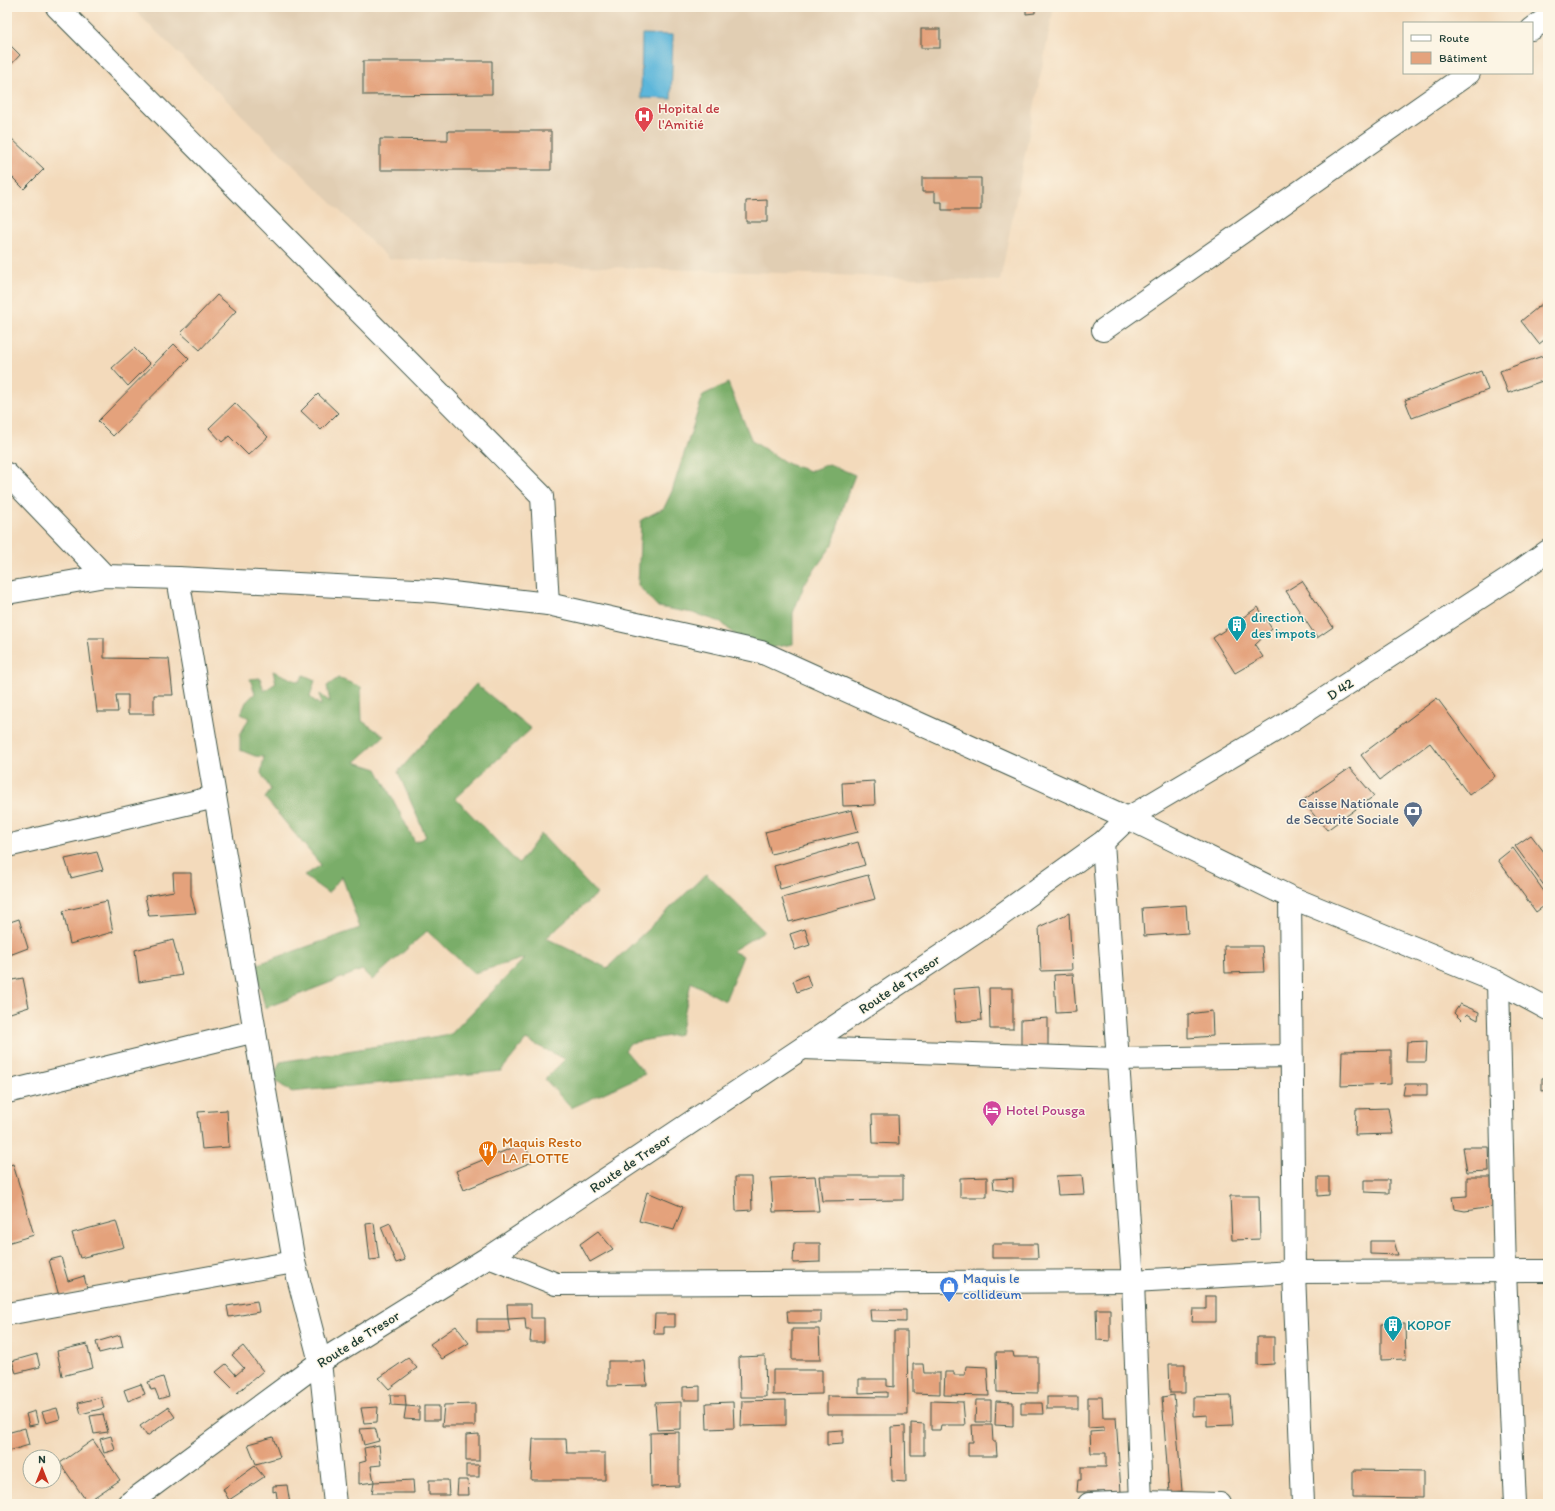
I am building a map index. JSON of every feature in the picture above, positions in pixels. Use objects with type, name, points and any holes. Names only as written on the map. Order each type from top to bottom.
[{"type":"street","points":[[57,7],[542,496],[548,604]]},
{"type":"street","points":[[1533,28],[1548,17]]},
{"type":"street","points":[[1103,330],[1468,74]]},
{"type":"street","points":[[7,474],[105,576]]},
{"type":"street","name":"D 42","points":[[1128,818],[1281,727],[1507,580],[1548,551]]},
{"type":"street","points":[[7,593],[105,576],[178,578],[435,591],[548,604],[761,652],[1128,818],[1290,898],[1498,982],[1548,1009]]},
{"type":"street","points":[[178,578],[294,1262],[320,1362],[335,1504]]},
{"type":"street","points":[[7,846],[215,797]]},
{"type":"street","name":"Route de Tresor","points":[[128,1504],[320,1362],[489,1257],[990,923],[1103,842],[1128,818]]},
{"type":"street","points":[[320,1362],[1103,842],[1133,1281],[1141,1503]]},
{"type":"street","points":[[1290,898],[1294,1272],[1303,1504]]},
{"type":"street","points":[[1498,982],[1505,1272],[1515,1504]]},
{"type":"street","points":[[7,1092],[255,1031]]},
{"type":"street","points":[[803,1048],[1117,1059],[1291,1056]]},
{"type":"street","points":[[489,1257],[556,1284],[1133,1281],[1294,1272],[1548,1271]]},
{"type":"street","points":[[7,1314],[294,1262]]},
{"type":"street","points":[[1089,1504],[1220,1504]]},
{"type":"shaded area","name":"Hopital de l'Amitié","points":[[131,7],[1054,7],[1000,281],[389,259]]},
{"type":"green space","points":[[728,383],[752,441],[788,464],[810,471],[829,464],[855,475],[844,503],[833,544],[805,583],[793,613],[793,644],[752,651],[721,622],[693,613],[658,607],[638,585],[641,520],[664,508],[672,491],[703,395]]},
{"type":"green space","points":[[273,671],[299,682],[304,675],[315,680],[310,697],[321,706],[320,694],[330,702],[327,686],[338,678],[361,687],[362,721],[384,736],[355,762],[377,769],[415,842],[426,837],[398,772],[476,684],[531,729],[455,798],[519,864],[541,834],[597,894],[546,938],[607,968],[706,874],[764,931],[732,951],[743,956],[725,1001],[691,982],[680,1034],[630,1043],[625,1050],[645,1074],[571,1108],[545,1079],[565,1059],[526,1040],[501,1071],[291,1092],[273,1079],[280,1062],[451,1034],[525,958],[474,973],[427,931],[372,980],[362,970],[265,1008],[255,965],[360,928],[342,876],[328,893],[304,876],[321,865],[265,798],[271,790],[261,773],[264,757],[255,756],[240,750],[240,735],[249,718],[241,714],[246,702],[255,693],[250,679],[260,678],[264,691],[276,683]]},
{"type":"water","points":[[642,34],[673,35],[671,99],[641,98]]},
{"type":"building","points":[[1026,7],[1035,7],[1035,13],[1026,14]]},
{"type":"building","points":[[921,29],[940,29],[940,48],[921,48]]},
{"type":"building","points":[[7,42],[20,55],[7,69]]},
{"type":"building","points":[[363,61],[492,61],[492,94],[363,95]]},
{"type":"building","points":[[448,131],[551,131],[551,170],[380,170],[380,139],[448,140]]},
{"type":"building","points":[[11,138],[44,169],[24,189],[7,172],[7,143]]},
{"type":"building","points":[[922,178],[981,178],[981,210],[942,210],[942,202],[935,202],[935,192],[922,192]]},
{"type":"building","points":[[767,200],[767,222],[746,222],[746,201]]},
{"type":"building","points":[[217,295],[236,311],[200,350],[181,333]]},
{"type":"building","points":[[1548,299],[1548,337],[1539,344],[1521,321]]},
{"type":"building","points":[[174,344],[189,359],[113,436],[98,421]]},
{"type":"building","points":[[134,348],[150,364],[128,386],[112,368]]},
{"type":"building","points":[[1548,354],[1548,379],[1508,393],[1500,371]]},
{"type":"building","points":[[1481,371],[1488,390],[1412,418],[1405,400]]},
{"type":"building","points":[[318,394],[338,413],[321,430],[301,411]]},
{"type":"building","points":[[235,403],[268,437],[248,455],[229,436],[222,442],[209,428]]},
{"type":"building","points":[[1302,581],[1333,627],[1317,638],[1286,591]]},
{"type":"building","name":"direction des impots","points":[[1258,607],[1272,629],[1255,645],[1263,657],[1235,673],[1213,638]]},
{"type":"building","points":[[88,638],[104,638],[104,658],[169,659],[173,695],[154,695],[154,714],[128,714],[128,695],[116,695],[118,712],[97,712]]},
{"type":"building","points":[[1437,698],[1495,776],[1469,795],[1430,743],[1380,780],[1361,755]]},
{"type":"building","points":[[1350,768],[1374,796],[1327,830],[1302,801]]},
{"type":"building","points":[[874,781],[875,805],[843,806],[842,783]]},
{"type":"building","points":[[852,810],[858,832],[771,854],[765,832]]},
{"type":"building","points":[[1531,835],[1548,857],[1548,891],[1515,846]]},
{"type":"building","points":[[858,842],[865,865],[780,889],[774,866]]},
{"type":"building","points":[[1513,848],[1548,897],[1548,903],[1536,912],[1498,860]]},
{"type":"building","points":[[97,852],[103,870],[71,878],[65,859]]},
{"type":"building","points":[[173,873],[191,873],[191,895],[196,913],[149,916],[145,896],[174,891]]},
{"type":"building","points":[[868,875],[875,899],[789,922],[782,898]]},
{"type":"building","points":[[107,901],[113,932],[70,944],[63,911]]},
{"type":"building","points":[[1186,905],[1188,933],[1144,936],[1142,908]]},
{"type":"building","points":[[1069,913],[1072,970],[1041,971],[1039,927]]},
{"type":"building","points":[[19,919],[28,948],[7,956],[7,923]]},
{"type":"building","points":[[805,929],[810,945],[795,950],[790,934]]},
{"type":"building","points":[[173,940],[182,975],[139,982],[135,950]]},
{"type":"building","points":[[1224,946],[1262,946],[1264,972],[1225,973]]},
{"type":"building","points":[[1073,974],[1076,1012],[1056,1013],[1054,975]]},
{"type":"building","points":[[807,975],[811,987],[797,992],[793,981]]},
{"type":"building","points":[[23,978],[29,1007],[7,1014],[7,981]]},
{"type":"building","points":[[979,987],[982,1020],[956,1022],[953,989]]},
{"type":"building","points":[[989,988],[1013,988],[1013,1029],[990,1029]]},
{"type":"building","points":[[1460,1004],[1479,1012],[1478,1020],[1467,1014],[1461,1020],[1454,1013]]},
{"type":"building","points":[[1212,1011],[1213,1036],[1188,1038],[1188,1014]]},
{"type":"building","points":[[1048,1018],[1048,1046],[1021,1047],[1021,1020]]},
{"type":"building","points":[[1427,1041],[1426,1062],[1406,1062],[1407,1042]]},
{"type":"building","points":[[1391,1050],[1391,1084],[1341,1086],[1342,1051]]},
{"type":"building","points":[[1548,1077],[1548,1090],[1542,1091],[1542,1078]]},
{"type":"building","points":[[1405,1084],[1427,1084],[1427,1095],[1403,1095]]},
{"type":"building","points":[[1388,1108],[1393,1134],[1355,1135],[1356,1109]]},
{"type":"building","points":[[227,1110],[229,1147],[202,1149],[198,1112]]},
{"type":"building","points":[[872,1115],[898,1115],[899,1144],[873,1143]]},
{"type":"building","points":[[524,1143],[532,1162],[464,1190],[456,1171]]},
{"type":"building","points":[[1463,1147],[1488,1147],[1489,1171],[1467,1172]]},
{"type":"building","points":[[13,1164],[34,1235],[7,1243],[7,1166]]},
{"type":"building","points":[[1082,1175],[1084,1194],[1058,1195],[1056,1176]]},
{"type":"building","points":[[815,1176],[819,1211],[773,1212],[771,1178]]},
{"type":"building","points":[[819,1176],[903,1176],[903,1200],[822,1201]]},
{"type":"building","points":[[735,1177],[751,1177],[752,1210],[736,1211]]},
{"type":"building","points":[[987,1177],[987,1197],[960,1197],[960,1178]]},
{"type":"building","points":[[1318,1177],[1329,1177],[1329,1195],[1318,1196]]},
{"type":"building","points":[[1467,1177],[1491,1177],[1492,1207],[1465,1211],[1454,1209],[1452,1197],[1467,1196]]},
{"type":"building","points":[[1013,1178],[1013,1192],[994,1189],[993,1179]]},
{"type":"building","points":[[1364,1180],[1389,1180],[1389,1193],[1364,1192]]},
{"type":"building","points":[[647,1192],[683,1207],[674,1230],[639,1221]]},
{"type":"building","points":[[1230,1196],[1259,1196],[1260,1239],[1232,1240]]},
{"type":"building","points":[[116,1221],[124,1247],[80,1258],[72,1233]]},
{"type":"building","points":[[374,1223],[379,1259],[370,1260],[366,1224]]},
{"type":"building","points":[[390,1223],[405,1260],[396,1263],[381,1227]]},
{"type":"building","points":[[598,1231],[613,1249],[590,1262],[580,1244]]},
{"type":"building","points":[[1370,1241],[1394,1241],[1398,1255],[1370,1254]]},
{"type":"building","points":[[794,1243],[820,1243],[820,1262],[793,1263]]},
{"type":"building","points":[[992,1244],[1037,1244],[1038,1258],[992,1258]]},
{"type":"building","points":[[61,1257],[68,1281],[84,1276],[87,1288],[59,1296],[49,1260]]},
{"type":"building","points":[[1206,1296],[1216,1296],[1216,1322],[1192,1322],[1193,1309],[1206,1309]]},
{"type":"building","points":[[257,1301],[259,1312],[229,1317],[227,1306]]},
{"type":"building","points":[[507,1304],[531,1304],[531,1318],[544,1318],[544,1342],[530,1342],[531,1330],[526,1330],[525,1318],[508,1319]]},
{"type":"building","points":[[1096,1309],[1110,1309],[1110,1341],[1097,1340]]},
{"type":"building","points":[[870,1310],[906,1310],[906,1322],[871,1321]]},
{"type":"building","points":[[787,1311],[821,1311],[821,1323],[788,1323]]},
{"type":"building","points":[[655,1314],[675,1314],[675,1327],[664,1327],[664,1334],[654,1334]]},
{"type":"building","points":[[477,1319],[508,1319],[510,1332],[477,1332]]},
{"type":"building","name":"KOPOF","points":[[1381,1324],[1405,1324],[1406,1359],[1381,1360]]},
{"type":"building","points":[[456,1326],[469,1343],[442,1359],[430,1344]]},
{"type":"building","points":[[792,1329],[819,1329],[820,1360],[792,1360]]},
{"type":"building","points":[[894,1331],[907,1331],[908,1415],[827,1415],[827,1396],[887,1397],[887,1392],[859,1393],[859,1379],[887,1379],[887,1386],[894,1387]]},
{"type":"building","points":[[120,1335],[123,1347],[99,1353],[96,1342]]},
{"type":"building","points":[[1257,1337],[1274,1337],[1274,1364],[1257,1365]]},
{"type":"building","points":[[87,1344],[93,1368],[62,1376],[57,1351]]},
{"type":"building","points":[[243,1346],[263,1371],[237,1393],[216,1372],[226,1364],[236,1375],[244,1368],[232,1355]]},
{"type":"building","points":[[996,1352],[1013,1352],[1014,1357],[1038,1357],[1038,1393],[997,1392]]},
{"type":"building","points":[[37,1354],[40,1367],[16,1373],[12,1361]]},
{"type":"building","points":[[765,1356],[766,1397],[740,1397],[739,1357]]},
{"type":"building","points":[[408,1358],[417,1368],[389,1389],[379,1378]]},
{"type":"building","points":[[608,1361],[645,1361],[647,1385],[608,1386]]},
{"type":"building","points":[[913,1364],[923,1364],[924,1373],[940,1373],[940,1394],[913,1393]]},
{"type":"building","points":[[1169,1364],[1185,1364],[1185,1393],[1170,1393]]},
{"type":"building","points":[[966,1366],[987,1367],[989,1396],[944,1395],[945,1372],[954,1372],[954,1375],[965,1375]]},
{"type":"building","points":[[773,1370],[822,1370],[822,1394],[773,1395]]},
{"type":"building","points":[[163,1377],[169,1396],[159,1399],[155,1389],[151,1390],[148,1382]]},
{"type":"building","points":[[141,1384],[145,1394],[128,1401],[124,1390]]},
{"type":"building","points":[[700,1386],[700,1400],[683,1400],[683,1387]]},
{"type":"building","points":[[390,1395],[405,1395],[406,1406],[391,1405]]},
{"type":"building","points":[[1174,1395],[1182,1491],[1169,1492],[1162,1397]]},
{"type":"building","points":[[1231,1396],[1233,1425],[1207,1426],[1207,1415],[1193,1416],[1193,1397]]},
{"type":"building","points":[[101,1397],[104,1408],[81,1414],[78,1403]]},
{"type":"building","points":[[1047,1397],[1078,1397],[1078,1409],[1047,1409]]},
{"type":"building","points":[[1088,1397],[1102,1397],[1103,1417],[1116,1417],[1121,1492],[1077,1492],[1078,1480],[1081,1480],[1081,1467],[1106,1467],[1106,1453],[1091,1453],[1090,1432],[1104,1431],[1104,1427],[1088,1428]]},
{"type":"building","points":[[786,1400],[786,1425],[741,1426],[742,1401]]},
{"type":"building","points":[[976,1400],[991,1400],[991,1422],[975,1422]]},
{"type":"building","points":[[931,1401],[963,1402],[965,1425],[941,1425],[940,1430],[931,1430]]},
{"type":"building","points":[[996,1401],[1013,1402],[1013,1426],[995,1425]]},
{"type":"building","points":[[681,1402],[681,1429],[657,1430],[655,1403]]},
{"type":"building","points":[[733,1402],[734,1428],[707,1429],[706,1403]]},
{"type":"building","points":[[1021,1403],[1042,1403],[1043,1414],[1021,1414]]},
{"type":"building","points":[[475,1404],[475,1426],[442,1426],[444,1405]]},
{"type":"building","points":[[406,1406],[419,1407],[419,1420],[404,1419]]},
{"type":"building","points":[[424,1406],[439,1406],[439,1420],[424,1420]]},
{"type":"building","points":[[168,1407],[175,1417],[147,1436],[140,1426]]},
{"type":"building","points":[[378,1407],[377,1422],[364,1423],[361,1408]]},
{"type":"building","points":[[57,1408],[60,1419],[46,1423],[42,1412]]},
{"type":"building","points":[[35,1411],[38,1424],[29,1426],[26,1414]]},
{"type":"building","points":[[103,1414],[108,1432],[94,1434],[90,1416]]},
{"type":"building","points":[[911,1423],[924,1424],[924,1455],[911,1455]]},
{"type":"building","points":[[972,1425],[992,1425],[993,1442],[996,1442],[997,1456],[968,1456],[968,1442],[973,1442]]},
{"type":"building","points":[[905,1426],[906,1482],[892,1481],[891,1427]]},
{"type":"building","points":[[25,1428],[29,1445],[9,1451],[7,1433]]},
{"type":"building","points":[[375,1428],[379,1441],[364,1445],[360,1429]]},
{"type":"building","points":[[843,1430],[843,1444],[827,1445],[827,1431]]},
{"type":"building","points":[[679,1432],[679,1486],[651,1487],[650,1433]]},
{"type":"building","points":[[479,1434],[479,1461],[466,1461],[466,1435]]},
{"type":"building","points":[[111,1436],[115,1450],[104,1453],[100,1439]]},
{"type":"building","points":[[273,1437],[280,1457],[256,1464],[248,1444]]},
{"type":"building","points":[[533,1439],[566,1439],[567,1453],[605,1453],[605,1480],[531,1480]]},
{"type":"building","points":[[93,1440],[120,1480],[87,1502],[62,1466],[62,1462]]},
{"type":"building","points":[[379,1445],[381,1465],[371,1466],[374,1482],[359,1484],[359,1463],[366,1461],[364,1448]]},
{"type":"building","points":[[466,1465],[479,1465],[479,1477],[466,1477]]},
{"type":"building","points":[[255,1466],[264,1477],[229,1500],[223,1489]]},
{"type":"building","points":[[1353,1470],[1423,1471],[1423,1498],[1353,1497]]},
{"type":"building","points":[[413,1480],[414,1493],[372,1493],[374,1482]]},
{"type":"building","points":[[429,1480],[448,1480],[449,1495],[429,1495]]},
{"type":"building","points":[[458,1480],[468,1480],[469,1495],[457,1495]]},
{"type":"building","points":[[287,1485],[290,1504],[278,1504],[276,1491],[273,1492],[273,1486]]},
{"type":"place","name":"Hopital de l'Amitié","points":[[644,133]]},
{"type":"place","name":"direction des impots","points":[[1237,642]]},
{"type":"place","name":"Caisse Nationale de Securite Sociale","points":[[1413,828]]},
{"type":"place","name":"Hotel Pousga","points":[[992,1127]]},
{"type":"place","name":"Maquis Resto LA FLOTTE","points":[[488,1167]]},
{"type":"place","name":"Maquis le collideum","points":[[949,1303]]},
{"type":"place","name":"KOPOF","points":[[1393,1342]]}]
